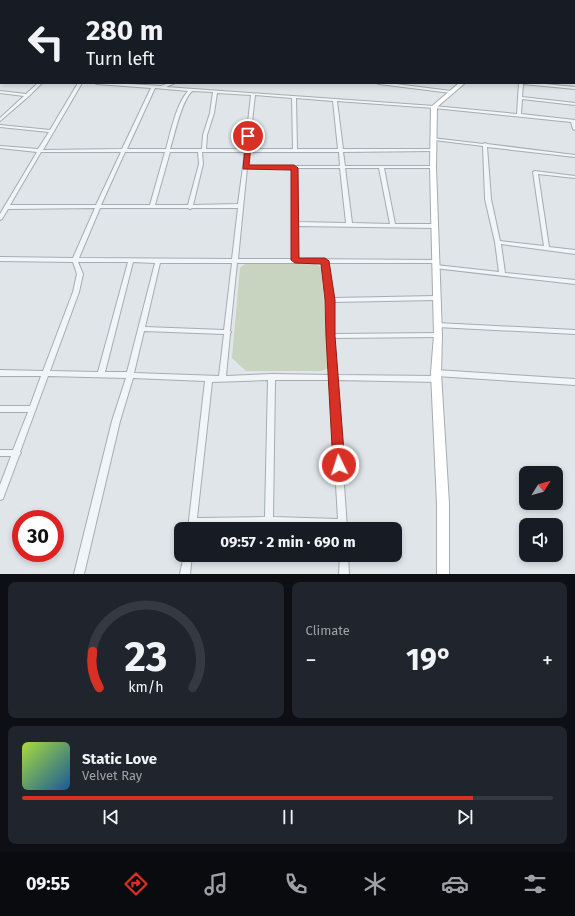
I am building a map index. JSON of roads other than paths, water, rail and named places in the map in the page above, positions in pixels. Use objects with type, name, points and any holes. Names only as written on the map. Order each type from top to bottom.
[{"type":"street","points":[[0,120],[39,84]]},
{"type":"street","points":[[0,218],[79,84]]},
{"type":"street","points":[[108,84],[434,107],[519,115],[574,121],[575,129]]},
{"type":"street","points":[[161,88],[171,84]]},
{"type":"street","points":[[387,84],[451,92]]},
{"type":"street","points":[[443,574],[443,504],[436,376],[438,335],[433,167],[434,107],[461,84]]},
{"type":"street","points":[[519,115],[522,84]]},
{"type":"street","points":[[533,84],[575,88]]},
{"type":"street","points":[[0,496],[76,292],[80,274],[75,260],[98,206],[153,88]]},
{"type":"street","points":[[152,206],[178,115],[184,104],[186,95],[191,90]]},
{"type":"street","points":[[0,92],[28,95]]},
{"type":"street","points":[[190,207],[201,164],[202,150],[212,113],[215,92]]},
{"type":"street","points":[[222,378],[253,95]]},
{"type":"street","points":[[294,98],[295,150]]},
{"type":"street","points":[[520,98],[575,104]]},
{"type":"street","points":[[335,100],[349,224]]},
{"type":"street","points":[[0,126],[51,131]]},
{"type":"street","points":[[434,139],[575,156]]},
{"type":"street","points":[[485,144],[488,199],[498,242],[502,274]]},
{"type":"street","points":[[0,147],[40,151],[247,149],[433,150]]},
{"type":"street","points":[[245,167],[433,167]]},
{"type":"street","points":[[381,167],[393,225]]},
{"type":"street","points":[[294,168],[295,260]]},
{"type":"street","points":[[548,249],[535,172],[575,177]]},
{"type":"street","points":[[8,206],[241,206]]},
{"type":"street","points":[[294,224],[435,226]]},
{"type":"street","points":[[498,242],[575,252]]},
{"type":"street","points":[[0,259],[131,261],[295,260],[436,264],[502,274],[575,282]]},
{"type":"street","points":[[100,375],[131,261]]},
{"type":"street","points":[[79,574],[116,421],[130,375],[140,329],[158,261]]},
{"type":"street","points":[[325,261],[330,300],[330,336],[343,522]]},
{"type":"street","points":[[330,300],[436,298]]},
{"type":"street","points":[[437,324],[575,332]]},
{"type":"street","points":[[140,329],[228,332]]},
{"type":"street","points":[[330,336],[438,335]]},
{"type":"street","points":[[0,373],[130,375],[209,379],[272,377],[333,379],[436,376],[575,382]]},
{"type":"street","points":[[269,520],[272,377]]},
{"type":"street","points":[[192,522],[209,379]]},
{"type":"street","points":[[0,409],[32,408]]},
{"type":"street","points":[[0,453],[17,453]]},
{"type":"street","points":[[238,522],[269,520],[294,522]]},
{"type":"street","points":[[185,574],[187,562]]},
{"type":"street","points":[[344,562],[344,574]]}]
